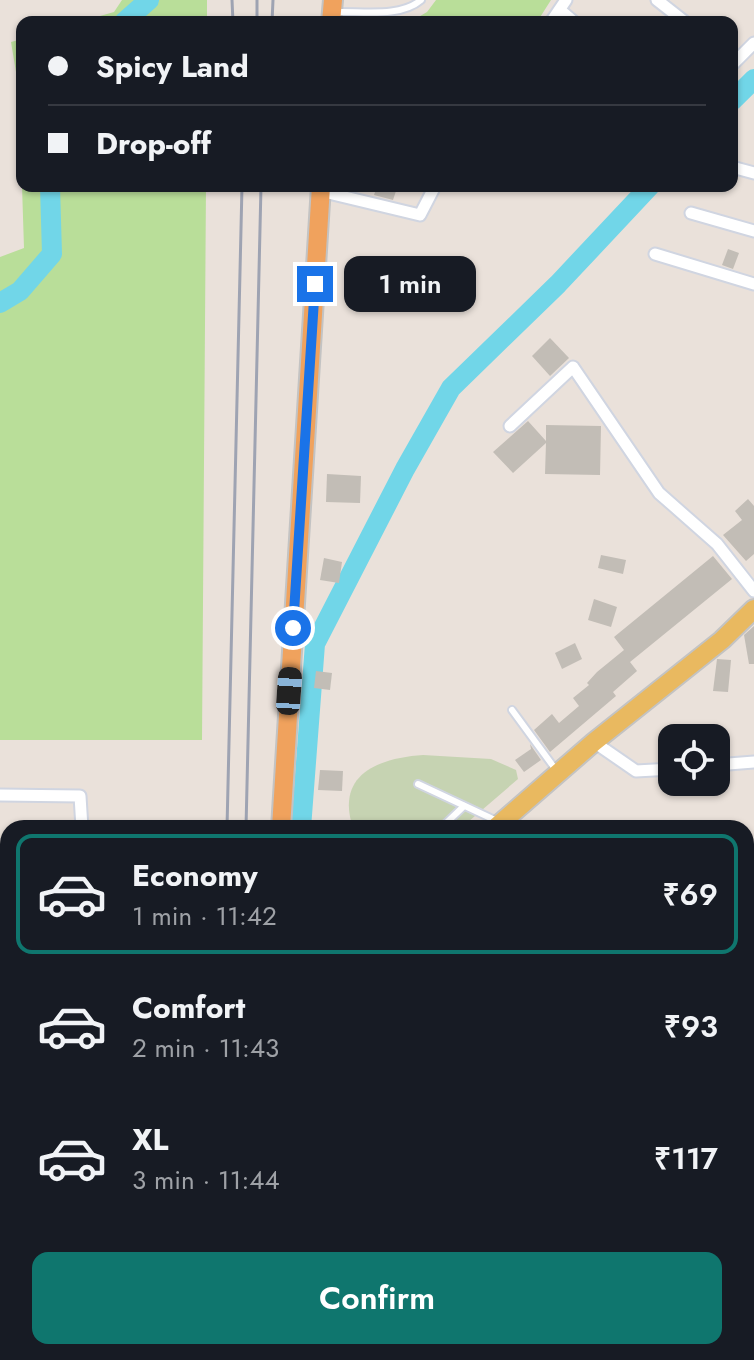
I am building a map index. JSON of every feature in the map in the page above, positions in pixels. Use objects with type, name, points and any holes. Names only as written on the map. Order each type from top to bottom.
[{"type":"highway","points":[[281,820],[320,192]]},
{"type":"main road","points":[[504,820],[594,742],[722,640],[754,609]]},
{"type":"street","points":[[657,0],[677,16]]},
{"type":"street","points":[[738,57],[754,43]]},
{"type":"street","points":[[332,192],[420,215],[432,192]]},
{"type":"street","points":[[691,213],[754,231]]},
{"type":"street","points":[[655,254],[754,284]]},
{"type":"street","points":[[510,426],[573,367],[659,493],[717,544],[754,591]]},
{"type":"street","points":[[594,742],[636,771],[658,770]]},
{"type":"street","points":[[730,764],[754,762]]},
{"type":"street","points":[[0,795],[80,796],[82,820]]},
{"type":"lane","points":[[332,11],[396,11],[414,7],[421,0]]},
{"type":"lane","points":[[512,710],[558,773]]},
{"type":"lane","points":[[418,784],[489,820]]},
{"type":"lane","points":[[449,820],[464,806]]},
{"type":"green space","points":[[122,0],[207,0],[207,16],[100,16],[114,12]]},
{"type":"green space","points":[[436,0],[551,0],[541,16],[420,16]]},
{"type":"green space","points":[[16,41],[16,72],[11,42]]},
{"type":"green space","points":[[22,192],[206,192],[202,740],[0,740],[0,257],[24,248]]},
{"type":"green space","points":[[407,757],[491,759],[516,770],[518,779],[470,820],[351,820],[350,794],[356,782],[377,765]]},
{"type":"building","points":[[375,192],[396,192],[393,200],[374,195]]},
{"type":"building","points":[[728,249],[739,253],[733,269],[722,265]]},
{"type":"building","points":[[550,338],[569,358],[550,376],[532,356]]},
{"type":"building","points":[[528,421],[546,441],[546,425],[601,426],[600,475],[545,474],[546,443],[513,473],[493,452]]},
{"type":"building","points":[[327,474],[361,476],[360,503],[326,502]]},
{"type":"building","points":[[748,499],[754,506],[754,554],[746,561],[723,535],[742,520],[735,511]]},
{"type":"building","points":[[601,555],[626,560],[623,574],[598,568]]},
{"type":"building","points":[[713,556],[732,579],[630,662],[637,671],[613,692],[616,696],[550,752],[534,730],[552,714],[559,723],[579,706],[573,698],[589,685],[587,683],[597,672],[624,650],[614,637]]},
{"type":"building","points":[[324,558],[342,562],[339,583],[320,580]]},
{"type":"building","points":[[594,599],[617,607],[611,627],[588,620]]},
{"type":"building","points":[[754,626],[754,664],[749,664],[744,635]]},
{"type":"building","points":[[575,643],[582,659],[562,669],[555,653]]},
{"type":"building","points":[[717,659],[731,660],[728,692],[713,691]]},
{"type":"building","points":[[316,671],[332,673],[330,690],[314,688]]},
{"type":"building","points":[[530,744],[541,760],[524,772],[515,760],[531,749]]},
{"type":"building","points":[[320,770],[343,771],[342,791],[318,790]]},
{"type":"waterway","points":[[131,16],[149,0]]},
{"type":"waterway","points":[[738,95],[754,79]]},
{"type":"waterway","points":[[0,303],[20,291],[52,254],[50,192]]},
{"type":"waterway","points":[[302,820],[315,644],[405,469],[451,388],[558,284],[644,192]]},
{"type":"railway","points":[[232,0],[233,16]]},
{"type":"railway","points":[[257,0],[257,16]]},
{"type":"railway","points":[[272,16],[273,0]]},
{"type":"railway","points":[[227,820],[242,192]]},
{"type":"railway","points":[[246,820],[261,192]]},
{"type":"route","points":[[293,628],[315,284]]}]
